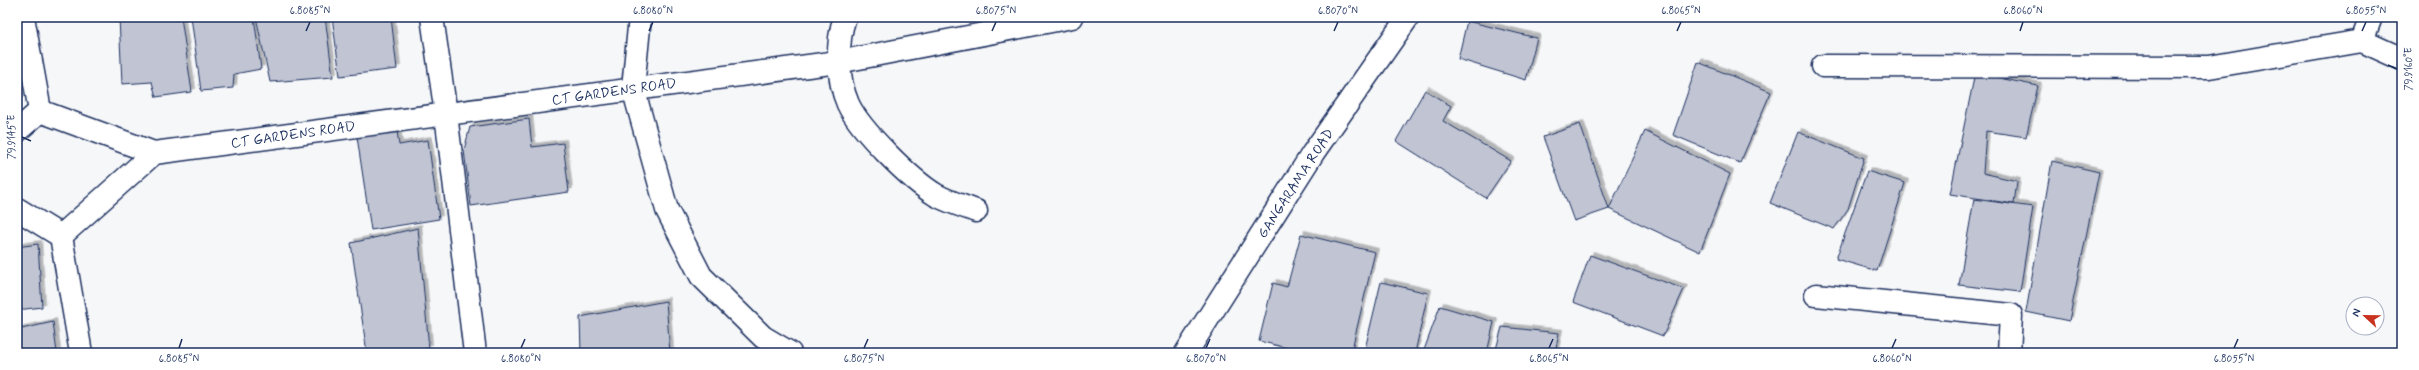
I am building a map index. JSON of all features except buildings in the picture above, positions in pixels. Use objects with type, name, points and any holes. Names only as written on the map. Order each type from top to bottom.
[{"type":"street","points":[[17,131],[40,111],[23,17]]},
{"type":"street","points":[[432,17],[446,114],[475,353]]},
{"type":"street","points":[[640,17],[633,88],[667,210],[701,276],[763,337],[790,353]]},
{"type":"street","points":[[845,17],[841,27],[838,62],[848,103],[864,129],[901,167],[936,195],[976,212]]},
{"type":"street","name":"CT GARDENS ROAD","points":[[40,111],[154,153],[633,88],[838,62],[1072,17]]},
{"type":"street","name":"GANGARAMA ROAD","points":[[1186,353],[1314,153],[1408,17]]},
{"type":"street","points":[[2362,42],[2371,17]]},
{"type":"street","points":[[1823,66],[2209,67],[2362,42],[2402,60]]},
{"type":"street","points":[[61,236],[154,153]]},
{"type":"street","points":[[17,209],[61,236],[82,353]]},
{"type":"street","points":[[1816,295],[2011,315],[2009,353]]}]
